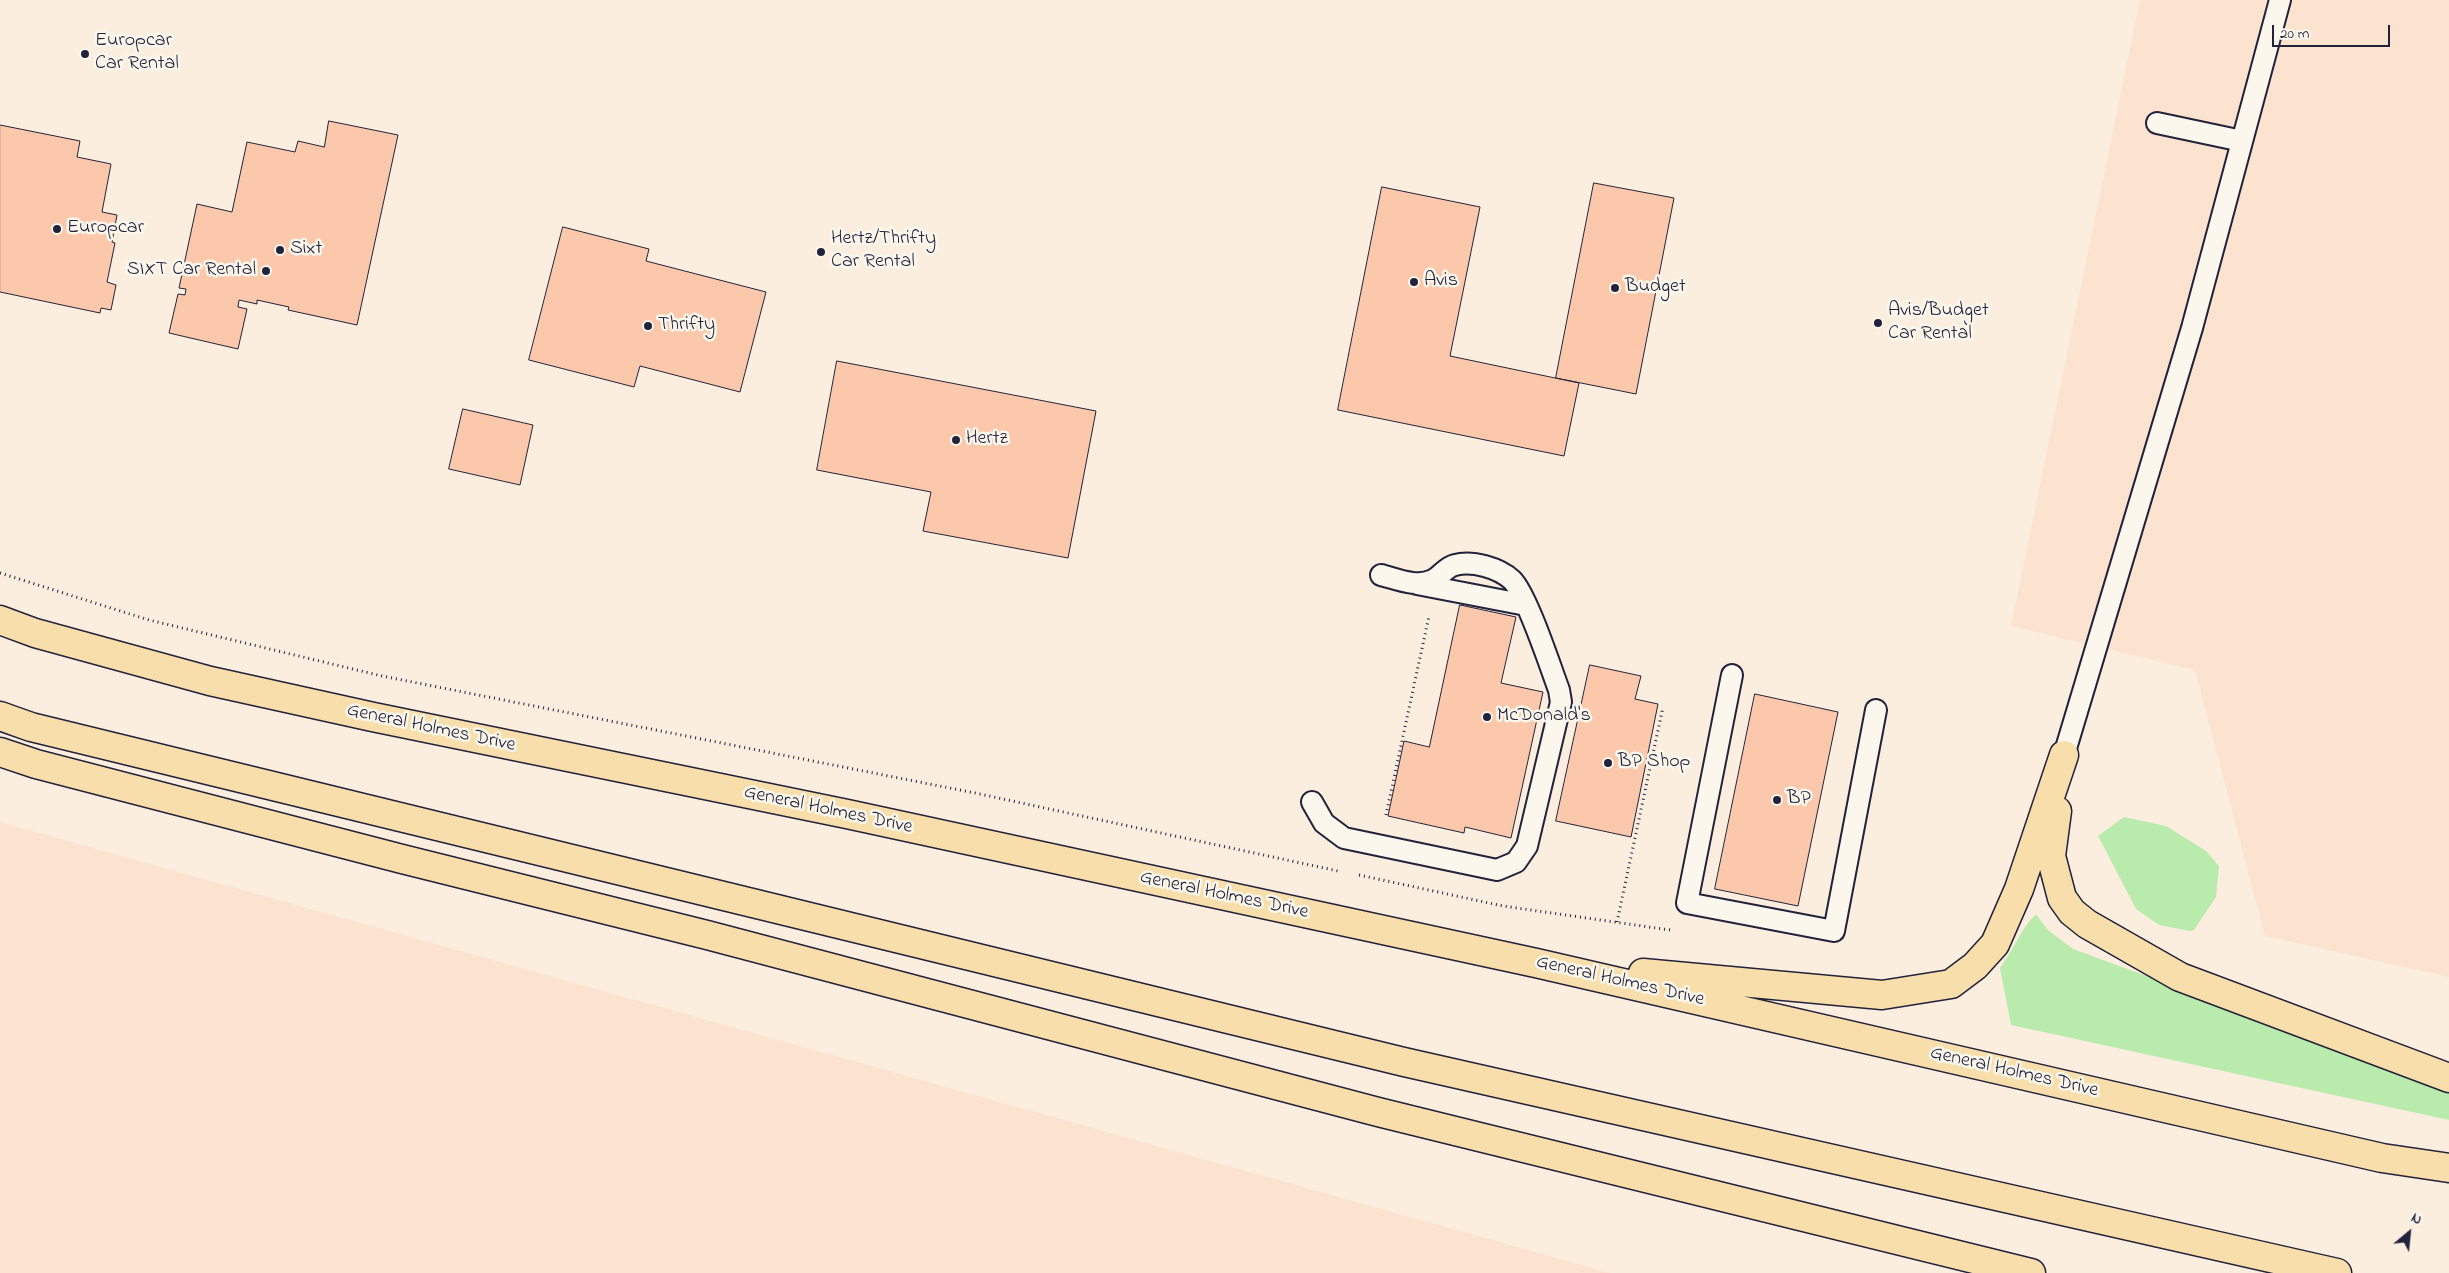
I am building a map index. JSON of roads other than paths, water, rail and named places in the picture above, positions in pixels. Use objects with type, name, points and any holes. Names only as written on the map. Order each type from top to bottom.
[{"type":"highway","name":"General Holmes Drive","points":[[0,620],[35,633],[210,681],[373,717],[847,814],[1536,963],[2382,1158],[2449,1168]]},
{"type":"highway","points":[[0,716],[31,727],[524,845],[1404,1062],[2337,1273]]},
{"type":"highway","points":[[0,752],[36,764],[707,935],[1388,1114],[2030,1273]]},
{"type":"highway","points":[[1536,963],[1882,995],[1951,984],[1975,966],[1995,944],[2019,889],[2064,755]]},
{"type":"highway","points":[[2064,755],[2052,856],[2062,898],[2072,912],[2087,924],[2180,976],[2449,1078]]},
{"type":"highway","points":[[2382,1158],[2449,1185]]},
{"type":"lane","points":[[2064,755],[2192,328],[2280,0]]},
{"type":"lane","points":[[2157,124],[2242,141]]},
{"type":"lane","points":[[1312,802],[1324,823],[1344,838],[1497,870],[1516,862],[1528,846],[1561,702],[1559,690],[1526,605],[1513,581],[1492,568],[1466,563],[1452,565],[1432,580],[1417,584]]},
{"type":"lane","points":[[1381,575],[1417,584],[1526,605]]},
{"type":"lane","points":[[1732,675],[1687,903],[1834,931],[1876,710]]},
{"type":"place","name":"Europcar Car Rental","points":[[85,54]]},
{"type":"place","name":"Europcar","points":[[57,229]]},
{"type":"place","name":"Sixt","points":[[280,250]]},
{"type":"place","name":"Hertz/Thrifty Car Rental","points":[[821,252]]},
{"type":"place","name":"SIXT Car Rental","points":[[266,271]]},
{"type":"place","name":"Avis","points":[[1414,282]]},
{"type":"place","name":"Budget","points":[[1615,288]]},
{"type":"place","name":"Avis/Budget Car Rental","points":[[1878,323]]},
{"type":"place","name":"Thrifty","points":[[648,326]]},
{"type":"place","name":"Hertz","points":[[956,440]]},
{"type":"place","name":"McDonald's","points":[[1487,717]]},
{"type":"place","name":"BP Shop","points":[[1608,763]]},
{"type":"place","name":"BP","points":[[1777,800]]}]
